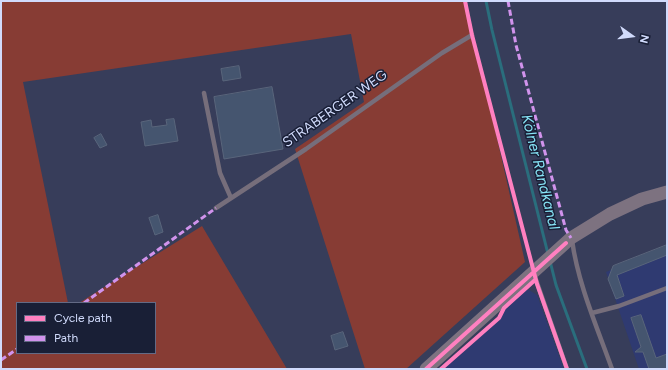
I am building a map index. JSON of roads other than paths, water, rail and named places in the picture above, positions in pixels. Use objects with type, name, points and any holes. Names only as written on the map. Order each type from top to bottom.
[{"type":"main road","points":[[426,369],[569,240],[610,214],[642,199],[667,192]]},
{"type":"lane","name":"STRABERGER WEG","points":[[216,208],[472,35]]},
{"type":"lane","points":[[204,93],[220,173],[231,198]]},
{"type":"lane","points":[[569,240],[592,313],[612,369]]},
{"type":"lane","points":[[536,270],[568,369]]},
{"type":"lane","points":[[592,313],[619,306],[667,288]]},
{"type":"waterway","name":"Kölner Randkanal","points":[[486,1],[548,254]]},
{"type":"waterway","name":"Kölner Randkanal","points":[[550,261],[556,285],[587,369]]}]
